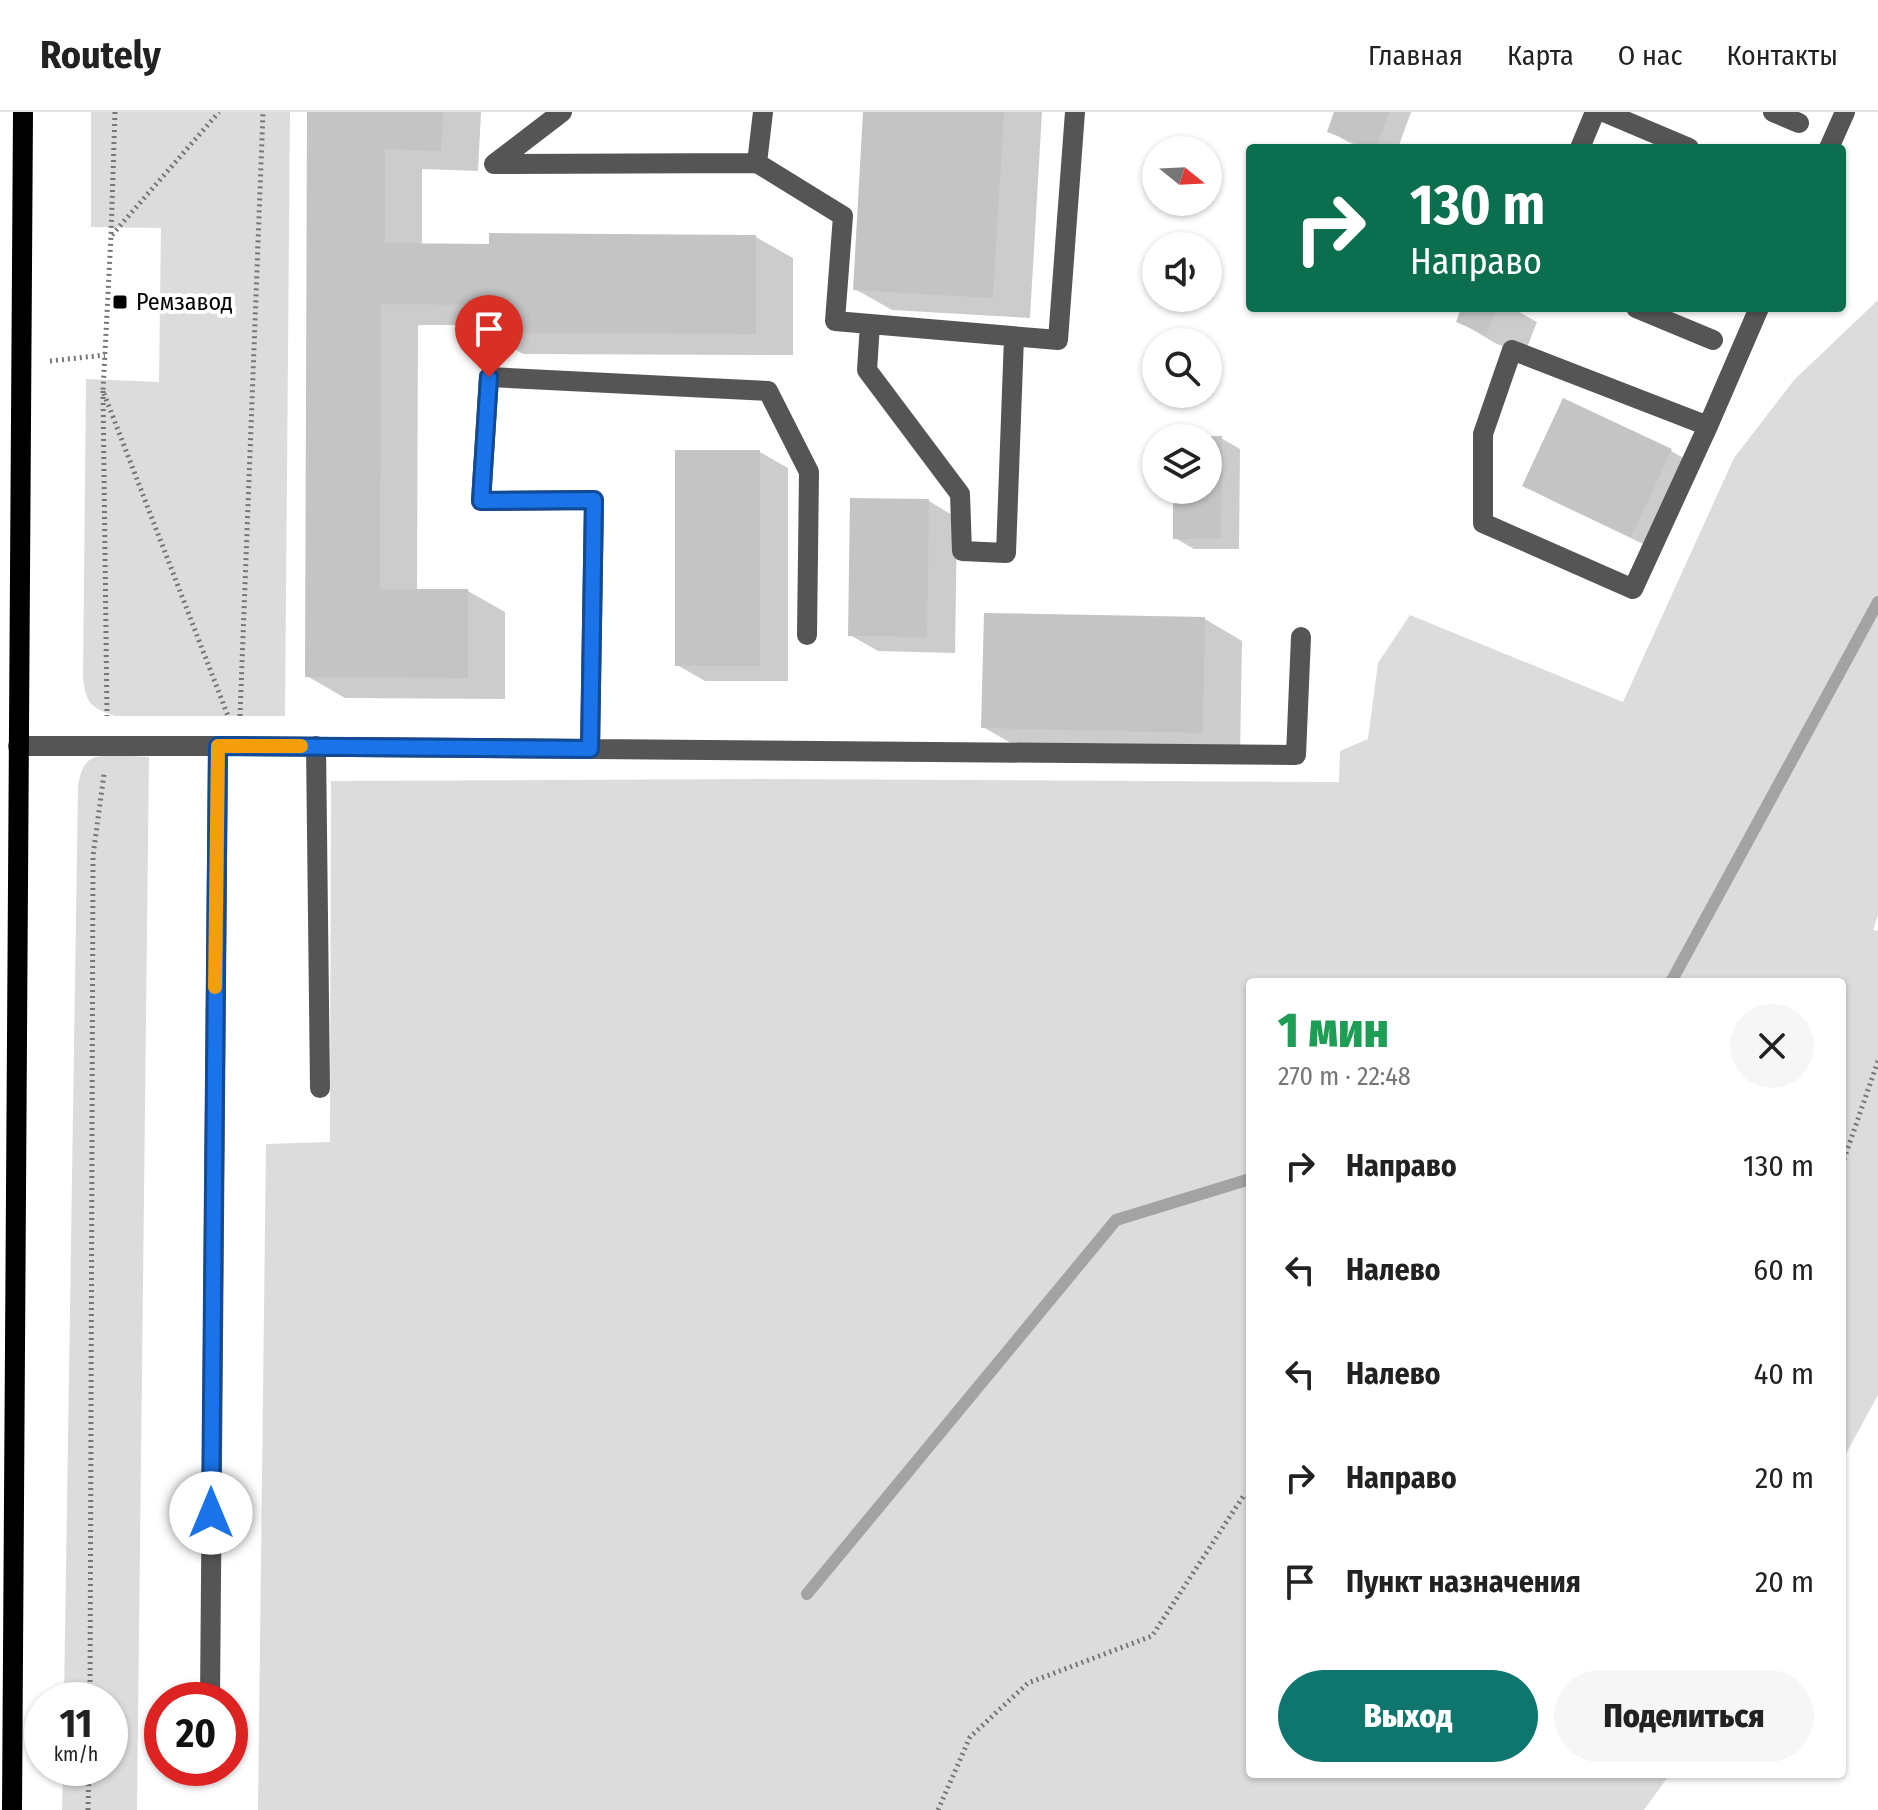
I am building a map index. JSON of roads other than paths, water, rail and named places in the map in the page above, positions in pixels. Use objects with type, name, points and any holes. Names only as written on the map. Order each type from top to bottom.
[{"type":"main road","points":[[12,1810],[23,112]]},
{"type":"lane","points":[[562,112],[494,164],[757,163],[843,216],[835,321],[1058,340],[1075,112]]},
{"type":"lane","points":[[757,163],[763,112]]},
{"type":"lane","points":[[1582,144],[1595,112]]},
{"type":"lane","points":[[1604,112],[1680,144]]},
{"type":"lane","points":[[1773,112],[1799,123]]},
{"type":"lane","points":[[1831,144],[1845,112]]},
{"type":"lane","points":[[1646,312],[1713,340]]},
{"type":"lane","points":[[1708,426],[1512,350],[1483,434],[1483,523],[1633,589],[1708,426],[1757,312]]},
{"type":"lane","points":[[870,324],[867,370],[960,494],[962,551],[1006,553],[1014,337]]},
{"type":"lane","points":[[590,749],[594,500],[481,501],[489,377],[768,391],[809,472],[807,635]]},
{"type":"lane","points":[[18,746],[1296,755],[1301,637]]},
{"type":"lane","points":[[210,1682],[218,746]]},
{"type":"lane","points":[[316,746],[320,1088]]},
{"type":"waterway","points":[[1673,978],[1878,602]]},
{"type":"waterway","points":[[807,1594],[1116,1220],[1246,1180]]},
{"type":"place","name":"Ремзавод","points":[[120,302]]}]
